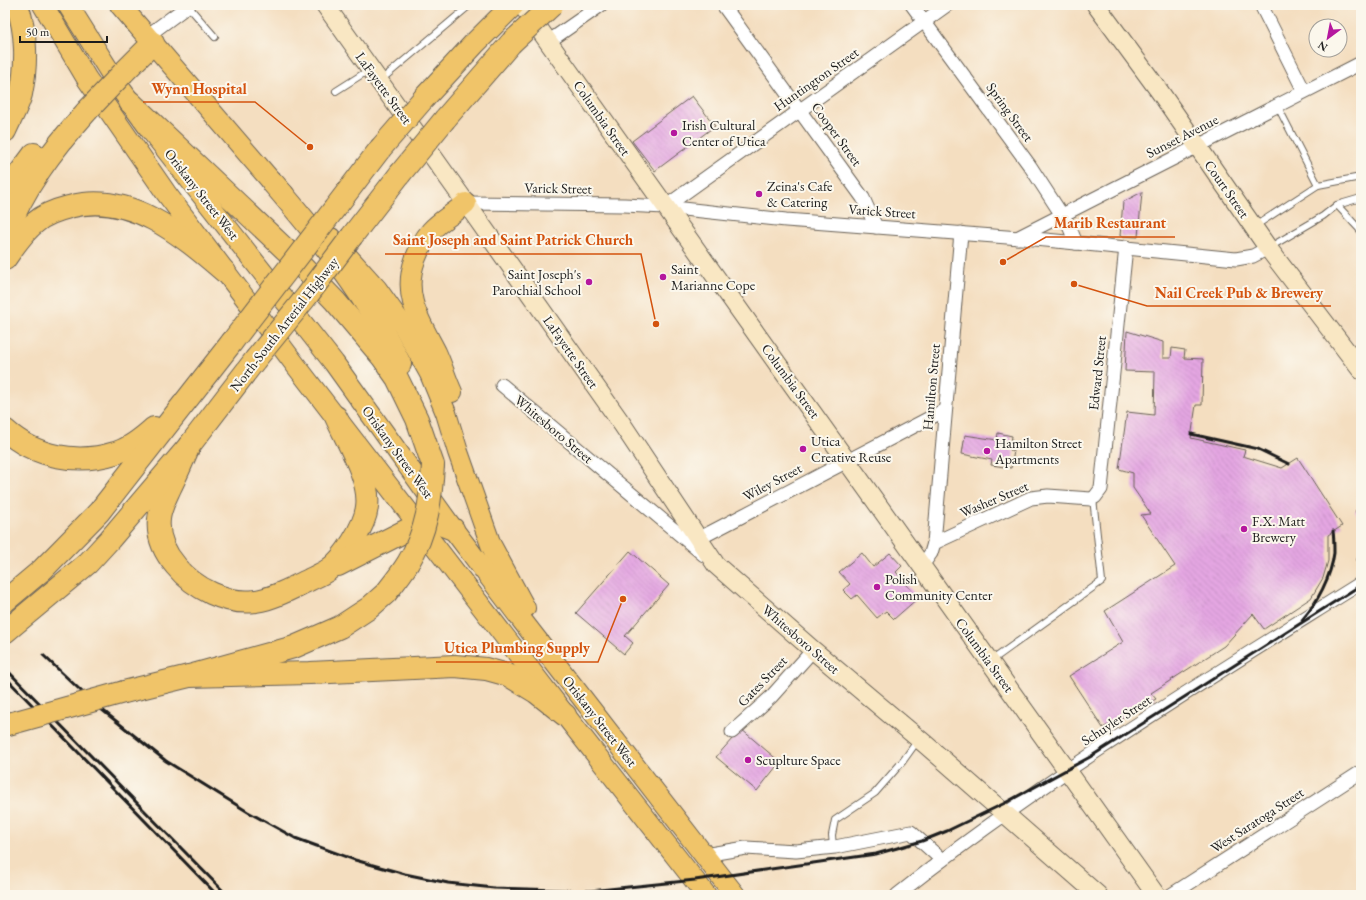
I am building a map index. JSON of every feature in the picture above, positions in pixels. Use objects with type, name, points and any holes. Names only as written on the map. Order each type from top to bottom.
[{"type":"highway","points":[[5,131],[21,95],[24,67],[24,38],[21,16],[17,5]]},
{"type":"highway","points":[[5,601],[42,570],[98,512],[232,342],[380,149],[451,68],[513,5]]},
{"type":"highway","name":"North-South Arterial Highway","points":[[5,632],[61,587],[88,563],[110,539],[189,446],[255,360],[307,296],[400,174],[445,119],[511,43],[552,5]]},
{"type":"highway","points":[[5,193],[35,153],[150,40]]},
{"type":"highway","points":[[130,102],[286,250],[335,301],[383,358],[397,378],[417,419],[433,465]]},
{"type":"highway","points":[[5,237],[31,184],[84,106]]},
{"type":"highway","points":[[5,725],[294,647],[340,627],[369,608],[386,593],[408,562],[421,536],[426,521],[431,495],[433,465],[428,427],[420,406],[395,354],[358,290],[326,247],[273,183]]},
{"type":"highway","points":[[5,260],[23,233],[36,221],[55,211],[79,204],[110,204],[129,208],[152,218],[199,249],[225,272]]},
{"type":"highway","points":[[5,430],[26,446],[41,453],[59,458],[80,459],[116,453],[131,446],[144,437],[195,389]]},
{"type":"highway","points":[[328,570],[348,550],[364,520],[368,507],[367,489],[361,470],[336,417]]},
{"type":"highway","points":[[189,446],[163,505],[159,518],[162,545],[165,551],[190,581],[219,596],[238,601],[255,601],[272,597],[419,524],[434,522],[453,529]]},
{"type":"highway","points":[[189,676],[310,673],[455,666],[486,669],[508,675],[536,692],[565,715]]},
{"type":"main road","name":"Oriskany Street West","points":[[43,5],[86,79],[162,187],[225,272],[565,715],[706,895]]},
{"type":"main road","name":"Oriskany Street West","points":[[68,5],[130,102],[334,363],[453,529],[735,895]]},
{"type":"main road","points":[[120,5],[273,183],[334,241],[377,289],[404,327],[430,374],[446,413],[491,545],[554,662]]},
{"type":"main road","points":[[466,203],[439,223],[424,239],[414,262],[410,275],[409,287],[412,301],[438,356],[459,412],[468,453],[468,481]]},
{"type":"street","name":"LaFayette Street","points":[[325,5],[622,424],[716,565]]},
{"type":"street","name":"Columbia Street","points":[[522,5],[1156,895]]},
{"type":"street","points":[[548,42],[601,5]]},
{"type":"street","name":"Cooper Street","points":[[723,5],[864,198],[876,227]]},
{"type":"street","name":"Spring Street","points":[[912,5],[1030,166],[1062,214],[1076,243]]},
{"type":"street","name":"Huntington Street","points":[[665,207],[947,5]]},
{"type":"street","name":"Court Street","points":[[1096,5],[1160,92],[1268,248],[1361,370]]},
{"type":"street","points":[[1261,5],[1304,91]]},
{"type":"street","points":[[150,40],[186,7]]},
{"type":"street","name":"Sunset Avenue","points":[[1017,238],[1361,63]]},
{"type":"street","name":"Varick Street","points":[[466,203],[665,207],[786,220],[1126,247],[1236,259],[1253,256],[1268,248]]},
{"type":"street","name":"Hamilton Street","points":[[922,567],[931,553],[934,543],[961,233]]},
{"type":"street","name":"Edward Street","points":[[1093,498],[1095,498],[1101,489],[1126,247]]},
{"type":"street","name":"Whitesboro Street","points":[[502,385],[716,565],[813,650],[919,738],[1098,895]]},
{"type":"street","name":"Wiley Street","points":[[698,538],[945,410]]},
{"type":"street","name":"Washer Street","points":[[934,543],[1031,498],[1048,496],[1093,498]]},
{"type":"street","name":"Schuyler Street","points":[[897,895],[942,860],[1067,770],[1361,583]]},
{"type":"street","name":"Gates Street","points":[[732,732],[771,697],[813,650]]},
{"type":"street","name":"West Saratoga Street","points":[[1171,895],[1361,772]]},
{"type":"street","points":[[704,855],[746,848],[796,851],[833,847],[911,832],[942,860]]},
{"type":"lane","points":[[336,91],[375,76],[470,5]]},
{"type":"lane","points":[[186,7],[215,37]]},
{"type":"lane","points":[[1277,105],[1318,185]]},
{"type":"lane","points":[[1254,227],[1318,185],[1361,177]]},
{"type":"lane","points":[[1268,248],[1323,216],[1338,205],[1361,198]]},
{"type":"lane","points":[[1338,205],[1361,231]]},
{"type":"lane","points":[[990,662],[1102,581],[1093,498]]},
{"type":"lane","points":[[833,847],[832,835],[835,820],[875,793],[903,761],[919,738]]},
{"type":"building","name":"Irish Cultural Center of Utica","points":[[692,96],[715,126],[655,171],[632,141]]},
{"type":"building","points":[[1142,192],[1138,237],[1120,236],[1123,202]]},
{"type":"building","name":"F.X. Matt Brewery","points":[[1127,331],[1163,342],[1163,358],[1171,358],[1172,348],[1185,350],[1184,358],[1203,359],[1202,405],[1196,405],[1191,438],[1245,450],[1243,456],[1282,468],[1298,458],[1342,526],[1328,535],[1328,561],[1323,578],[1311,598],[1264,629],[1253,614],[1224,646],[1151,693],[1156,699],[1103,728],[1069,676],[1123,642],[1105,611],[1175,566],[1141,515],[1151,514],[1133,488],[1133,473],[1119,469],[1127,412],[1154,415],[1155,372],[1125,371]]},
{"type":"building","name":"Hamilton Street Apartments","points":[[998,433],[1012,436],[1010,450],[1014,451],[1011,468],[991,465],[992,460],[962,454],[965,435],[997,440]]},
{"type":"building","points":[[1361,506],[1361,520],[1355,511]]},
{"type":"building","points":[[630,551],[669,585],[625,636],[633,643],[624,654],[576,613]]},
{"type":"building","name":"Polish Community Center","points":[[862,553],[873,567],[890,553],[902,566],[896,572],[918,598],[894,619],[886,611],[877,618],[857,595],[852,599],[843,590],[850,584],[839,572]]},
{"type":"building","name":"Scuplture Space","points":[[741,729],[780,762],[757,791],[716,757]]},
{"type":"railway","points":[[1191,434],[1258,449],[1289,464]]},
{"type":"railway","points":[[1302,620],[1313,606],[1327,580],[1334,553],[1333,531]]},
{"type":"railway","points":[[43,655],[96,705],[166,761],[248,812],[295,838],[355,860],[405,874],[448,883],[494,888],[590,891],[695,880],[876,854],[922,841],[947,831],[1005,803],[1090,757],[1361,585]]},
{"type":"railway","points":[[5,668],[227,895]]},
{"type":"railway","points":[[5,677],[217,895]]},
{"type":"place","name":"Irish Cultural Center of Utica","points":[[674,133]]},
{"type":"place","name":"Wynn Hospital","points":[[310,147]]},
{"type":"place","name":"Zeina's Cafe & Catering","points":[[759,194]]},
{"type":"place","name":"Marib Restaurant","points":[[1003,262]]},
{"type":"place","name":"Saint Marianne Cope","points":[[663,277]]},
{"type":"place","name":"Saint Joseph's Parochial School","points":[[589,282]]},
{"type":"place","name":"Nail Creek Pub & Brewery","points":[[1074,284]]},
{"type":"place","name":"Saint Joseph and Saint Patrick Church","points":[[656,324]]},
{"type":"place","name":"Utica Creative Reuse","points":[[803,449]]},
{"type":"place","name":"Hamilton Street Apartments","points":[[987,451]]},
{"type":"place","name":"F.X. Matt Brewery","points":[[1244,529]]},
{"type":"place","name":"Polish Community Center","points":[[877,587]]},
{"type":"place","name":"Utica Plumbing Supply","points":[[623,599]]},
{"type":"place","name":"Scuplture Space","points":[[748,760]]}]
